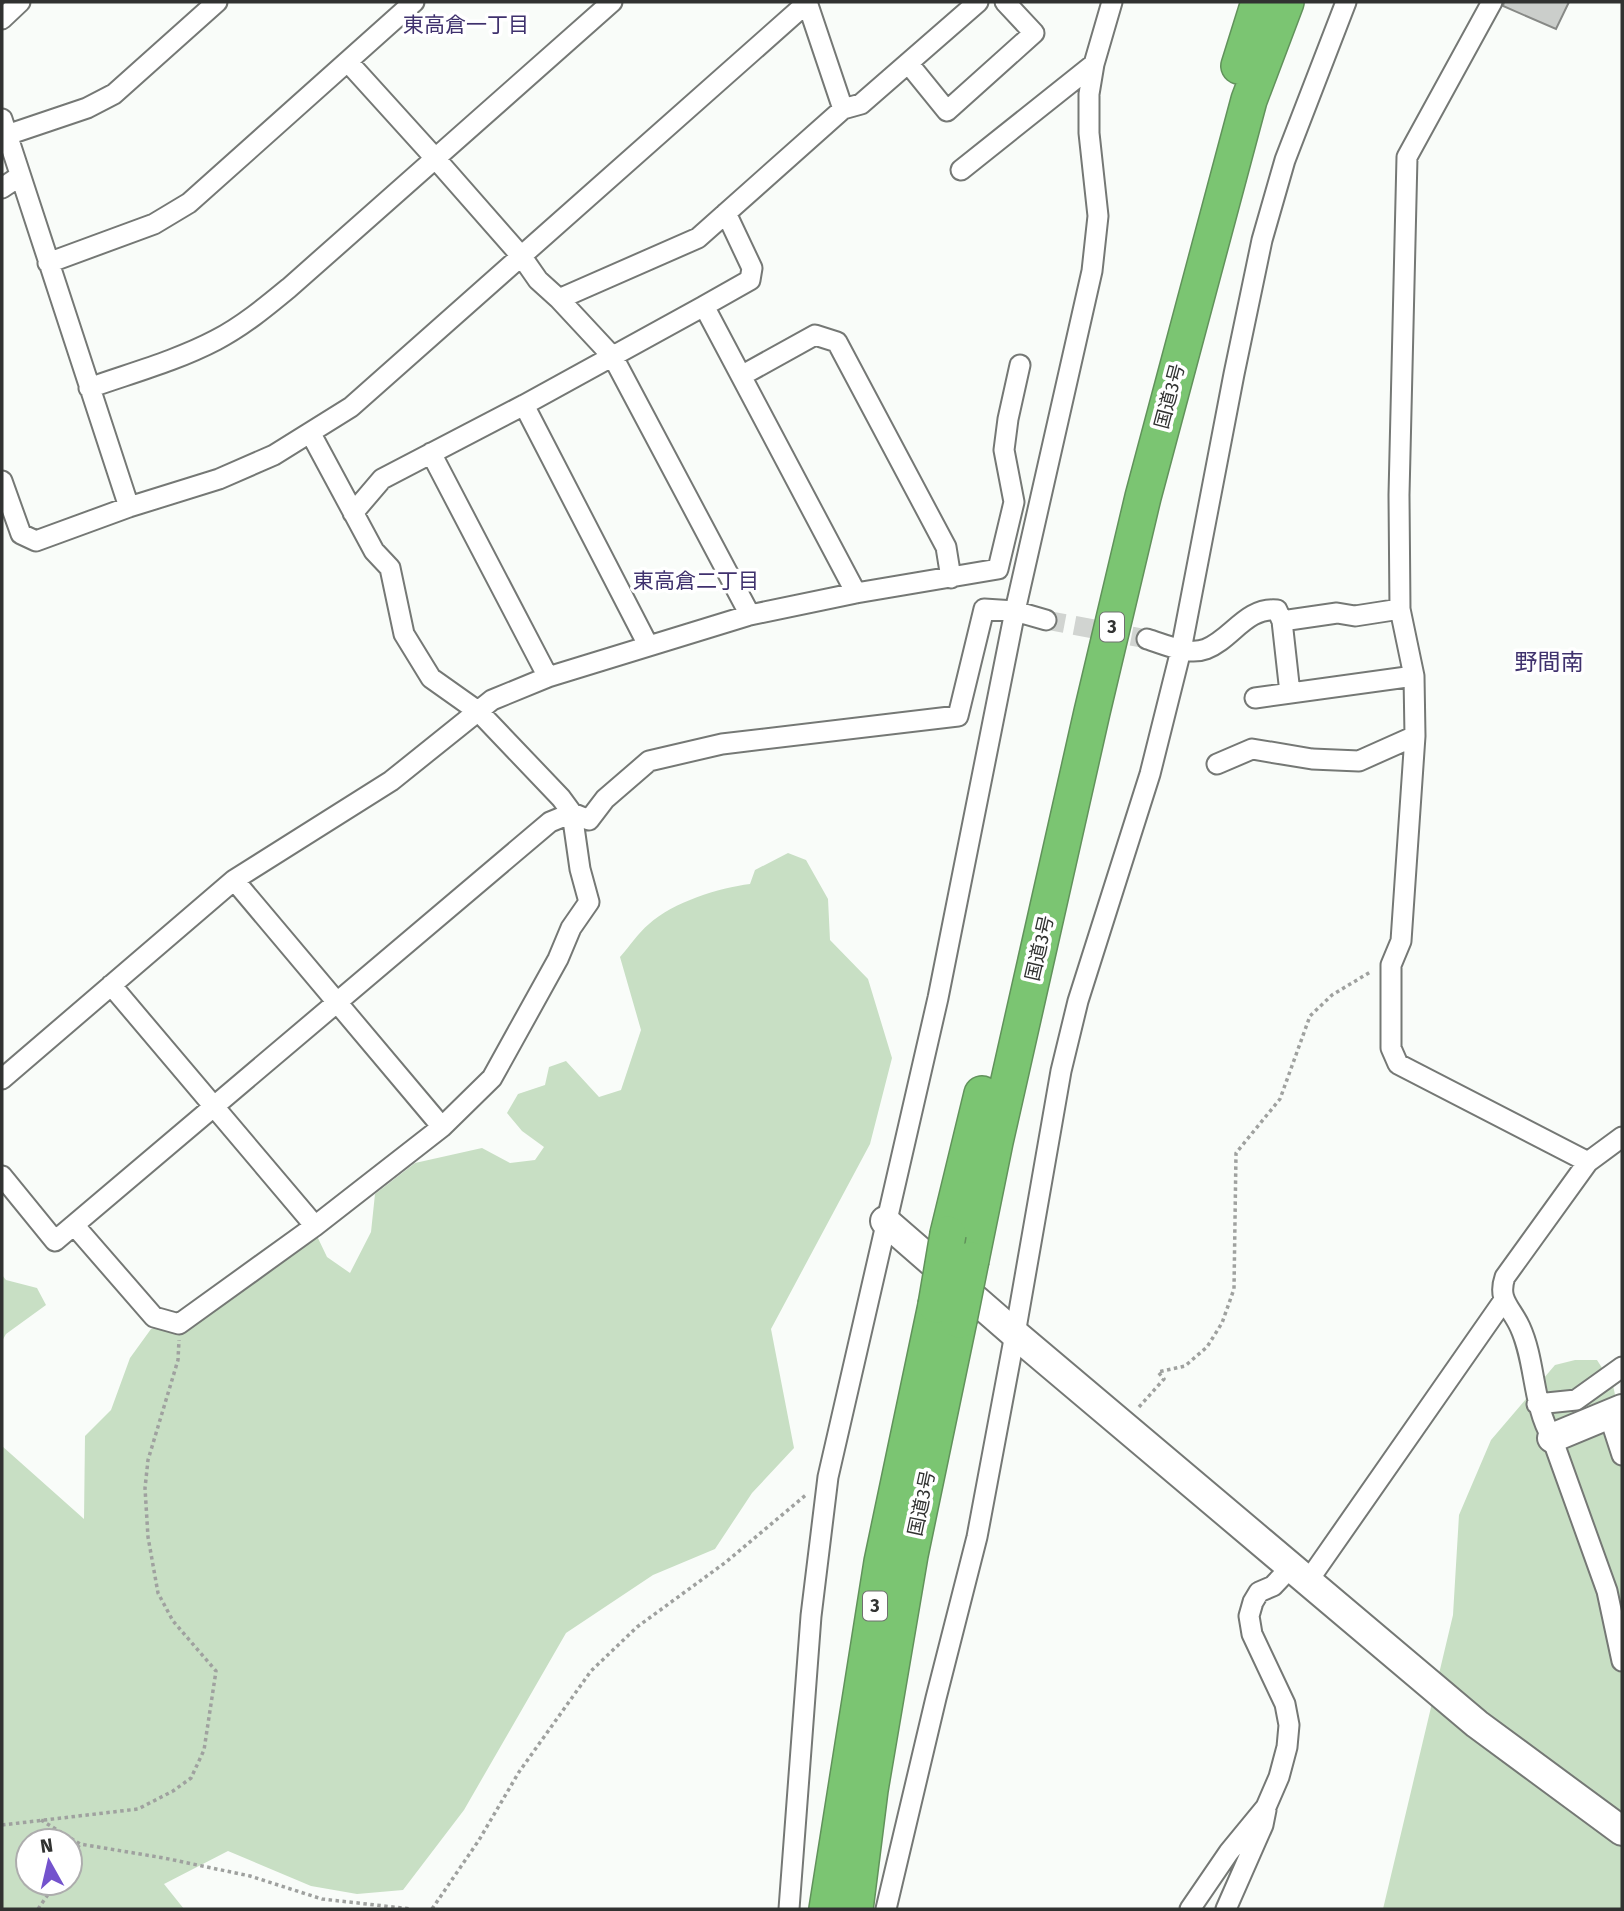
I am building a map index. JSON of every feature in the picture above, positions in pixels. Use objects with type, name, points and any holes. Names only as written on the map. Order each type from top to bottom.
[{"type":"highway","name":"国道3号","points":[[855,1909],[870,1790],[947,1313],[948,1234],[1002,1012],[1137,423],[1230,93],[1259,2]]},
{"type":"highway","name":"国道3号","points":[[827,1909],[882,1562],[947,1313],[971,1260],[1088,725],[1146,485],[1249,100],[1286,2]]},
{"type":"street","points":[[2,19],[20,2]]},
{"type":"street","points":[[130,508],[4,127],[87,108],[114,94],[217,2]]},
{"type":"street","points":[[48,263],[153,224],[189,203],[414,2]]},
{"type":"street","points":[[89,388],[176,358],[216,340],[253,317],[612,2]]},
{"type":"street","points":[[2,481],[21,534],[36,541],[219,479],[274,455],[311,433],[351,407],[807,2],[843,109]]},
{"type":"street","points":[[559,299],[698,238],[843,109],[861,104],[978,2]]},
{"type":"street","points":[[908,64],[947,111],[1034,33],[1005,2]]},
{"type":"street","points":[[789,1909],[811,1616],[828,1477],[938,998],[1015,611],[1092,271],[1098,216],[1089,132],[1089,94],[1094,64],[1112,2]]},
{"type":"street","points":[[886,1909],[977,1536],[1016,1334],[1061,1071],[1078,1001],[1150,774],[1181,650],[1262,240],[1285,160],[1346,2]]},
{"type":"street","points":[[1492,2],[1407,157],[1399,495],[1400,609],[1414,676],[1415,736],[1401,941],[1391,965],[1391,1048],[1398,1064],[1588,1162]]},
{"type":"street","points":[[348,62],[522,257],[538,280],[559,299],[612,358],[750,615]]},
{"type":"street","points":[[961,170],[1094,64]]},
{"type":"street","points":[[2,188],[20,176]]},
{"type":"street","points":[[353,513],[382,479],[612,358],[750,280],[752,268],[726,214]]},
{"type":"street","points":[[704,306],[856,593]]},
{"type":"street","points":[[741,376],[815,335],[837,342],[946,547],[951,578]]},
{"type":"street","points":[[2,1079],[234,880],[391,781],[492,699],[548,677],[750,615],[856,593],[998,569],[1014,502],[1004,450],[1020,365]]},
{"type":"street","points":[[524,405],[648,645]]},
{"type":"street","points":[[75,1225],[154,1317],[179,1324],[315,1226],[442,1127],[492,1078],[558,960],[571,928],[589,902],[580,869],[572,813],[479,712],[431,678],[404,634],[390,568],[374,551],[311,433]]},
{"type":"street","points":[[431,453],[548,677]]},
{"type":"street","points":[[2,1177],[55,1241],[550,822],[572,813],[589,820],[605,799],[649,761],[722,744],[958,716],[984,609],[1015,611],[1046,620]]},
{"type":"street","points":[[1147,639],[1181,650],[1205,650],[1248,618],[1265,609],[1277,610],[1282,621],[1290,693]]},
{"type":"street","points":[[1282,621],[1336,612],[1355,616],[1400,609]]},
{"type":"street","points":[[1255,698],[1414,676]]},
{"type":"street","points":[[1217,764],[1252,749],[1312,759],[1359,761],[1415,736]]},
{"type":"street","points":[[234,880],[442,1127]]},
{"type":"street","points":[[111,985],[315,1226]]},
{"type":"street","points":[[1619,1145],[1588,1162],[1505,1277],[1500,1289],[1524,1336],[1542,1422],[1552,1438],[1607,1591],[1622,1661]]},
{"type":"street","points":[[885,1222],[1477,1724],[1622,1831]]},
{"type":"street","points":[[1226,1909],[1263,1825],[1266,1807],[1279,1777],[1287,1747],[1289,1725],[1285,1704],[1252,1634],[1249,1616],[1253,1602],[1259,1592],[1299,1574],[1504,1300]]},
{"type":"street","points":[[1537,1404],[1576,1400],[1622,1367]]},
{"type":"street","points":[[1552,1438],[1616,1412],[1622,1455]]},
{"type":"street","points":[[1190,1909],[1229,1852],[1266,1807]]},
{"type":"path","points":[[1124,1424],[1164,1379],[1158,1372],[1185,1366],[1207,1347],[1222,1323],[1234,1289],[1236,1153],[1280,1099],[1310,1016],[1332,995],[1367,973],[1391,965]]},
{"type":"path","points":[[2,1825],[138,1809],[173,1791],[191,1778],[204,1750],[216,1671],[173,1621],[158,1593],[148,1536],[145,1488],[148,1460],[178,1360],[179,1324]]},
{"type":"path","points":[[432,1909],[479,1840],[519,1772],[590,1671],[637,1627],[726,1562],[828,1477]]},
{"type":"path","points":[[40,1819],[53,1827]]},
{"type":"path","points":[[84,1845],[238,1874],[322,1899],[411,1909]]},
{"type":"green space","points":[[788,853],[806,860],[828,899],[830,940],[868,979],[892,1058],[870,1144],[771,1329],[794,1448],[752,1493],[715,1549],[653,1575],[566,1633],[464,1810],[403,1890],[357,1894],[311,1886],[228,1851],[164,1884],[184,1909],[2,1909],[2,1446],[84,1519],[85,1436],[111,1410],[130,1358],[151,1329],[220,1304],[316,1234],[327,1257],[350,1273],[371,1232],[375,1194],[415,1163],[482,1148],[510,1163],[535,1160],[544,1147],[522,1131],[507,1113],[518,1094],[545,1085],[549,1067],[566,1061],[599,1097],[621,1090],[641,1030],[620,957],[641,931],[671,909],[697,897],[750,884],[755,870]]},
{"type":"green space","points":[[2,1275],[6,1280],[37,1288],[46,1305],[6,1334],[2,1341]]},
{"type":"green space","points":[[1575,1360],[1597,1360],[1613,1385],[1622,1429],[1622,1909],[1383,1909],[1453,1615],[1459,1515],[1491,1440],[1555,1365]]},
{"type":"building","points":[[1504,2],[1569,2],[1556,29],[1503,6]]},
{"type":"tunnel","points":[[1046,620],[1147,639]]},
{"type":"district","name":"東高倉一丁目","points":[[466,25]]},
{"type":"district","name":"東高倉二丁目","points":[[696,581]]},
{"type":"district","name":"野間南","points":[[1549,662]]}]
